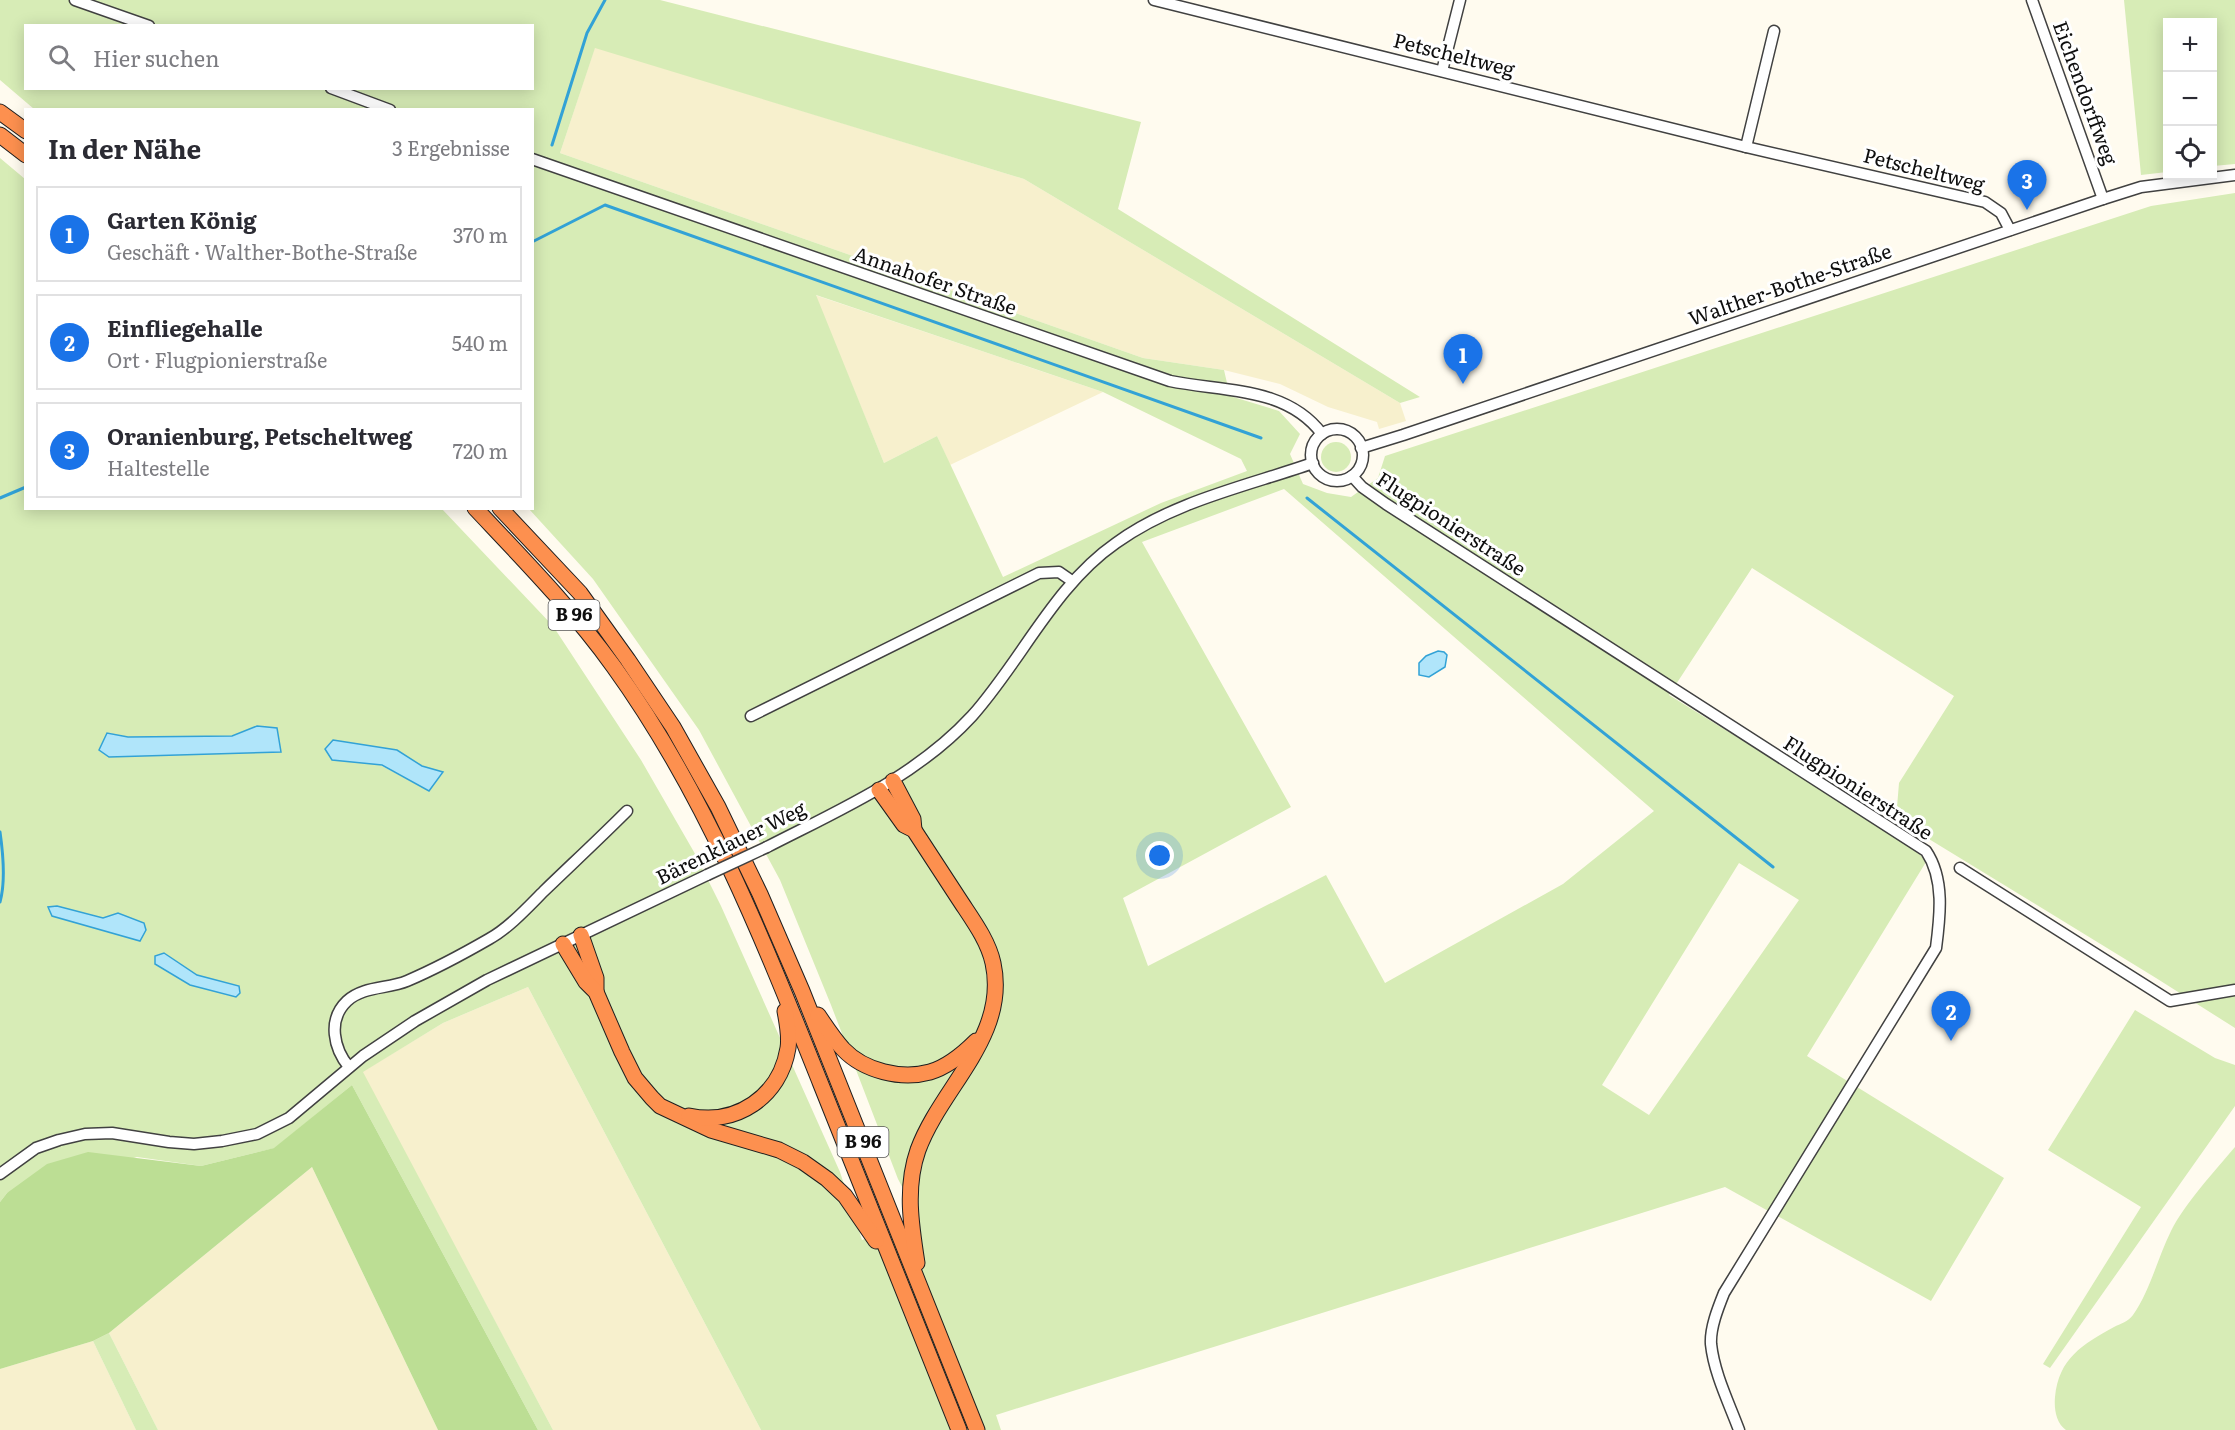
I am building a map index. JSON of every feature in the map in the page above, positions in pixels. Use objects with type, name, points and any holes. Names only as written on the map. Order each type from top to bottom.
[{"type":"highway","points":[[0,112],[24,130]]},
{"type":"highway","points":[[0,135],[24,153]]},
{"type":"highway","name":"B 96","points":[[477,510],[571,611],[615,669],[658,734],[711,832],[745,900],[779,978],[959,1430]]},
{"type":"highway","name":"B 96","points":[[502,510],[580,593],[673,727],[718,807],[760,894],[802,991],[977,1430]]},
{"type":"highway","points":[[893,781],[913,819],[914,830],[982,935],[993,962],[996,982],[994,1008],[983,1035],[975,1053],[927,1128],[917,1152],[911,1177],[909,1202],[911,1226],[922,1292]]},
{"type":"highway","points":[[879,790],[904,825],[914,830]]},
{"type":"highway","points":[[581,935],[596,978],[596,992]]},
{"type":"highway","points":[[563,944],[586,982],[596,992],[621,1052],[635,1078],[660,1106],[711,1130],[779,1150],[803,1162],[827,1179],[846,1196],[898,1277]]},
{"type":"highway","points":[[674,1112],[697,1117],[724,1117],[750,1108],[768,1093],[782,1071],[789,1047],[779,978]]},
{"type":"highway","points":[[802,991],[844,1050],[867,1066],[886,1073],[908,1075],[929,1072],[944,1066],[966,1051],[983,1035]]},
{"type":"street","points":[[75,0],[143,24]]},
{"type":"street","name":"Petscheltweg","points":[[1154,0],[1746,147],[1985,202],[2001,213],[2010,230]]},
{"type":"street","points":[[1442,71],[1460,0]]},
{"type":"street","name":"Eichendorffweg","points":[[2032,0],[2103,199]]},
{"type":"street","points":[[1746,147],[1774,31]]},
{"type":"street","points":[[335,90],[385,108]]},
{"type":"street","name":"Annahofer Straße","points":[[534,160],[1170,381],[1261,395],[1285,404],[1322,434]]},
{"type":"street","name":"Walther-Bothe-Straße","points":[[1361,448],[2103,199],[2150,186],[2235,175]]},
{"type":"street","points":[[1332,430],[1344,430],[1354,436],[1361,448],[1362,461],[1352,476],[1341,480],[1329,480],[1320,474],[1313,463],[1312,448],[1322,434],[1332,430]]},
{"type":"street","name":"Bärenklauer Weg","points":[[0,1174],[36,1149],[59,1140],[85,1134],[112,1133],[194,1144],[257,1134],[289,1118],[381,1043],[487,980],[767,847],[879,790],[935,749],[970,718],[1002,680],[1072,581],[1115,543],[1156,519],[1188,505],[1313,463]]},
{"type":"street","name":"Flugpionierstraße","points":[[1352,476],[1362,487],[1386,504],[1926,851],[1933,862],[1940,915],[1936,948],[1724,1293],[1716,1315],[1711,1342],[1717,1369],[1739,1430]]},
{"type":"street","points":[[751,717],[1038,573],[1059,572],[1072,581]]},
{"type":"street","points":[[349,1067],[338,1051],[335,1039],[335,1025],[339,1012],[347,1001],[375,988],[406,981],[492,938],[524,911],[627,812]]},
{"type":"street","points":[[1960,868],[2170,1001],[2235,990]]},
{"type":"shaded area","points":[[595,47],[1024,179],[1400,403],[1406,421],[1379,429],[1377,422],[1328,407],[1280,384],[1224,370],[1143,358],[560,153]]},
{"type":"shaded area","points":[[815,295],[1103,392],[950,465],[937,436],[884,463]]},
{"type":"shaded area","points":[[528,987],[761,1430],[553,1430],[362,1072],[443,1023]]},
{"type":"shaded area","points":[[312,1167],[438,1430],[158,1430],[109,1333]]},
{"type":"shaded area","points":[[93,1341],[136,1430],[0,1430],[0,1369]]},
{"type":"green space","points":[[0,0],[660,0],[1141,122],[1118,209],[1420,397],[1400,403],[1024,179],[595,48],[560,153],[1143,358],[1224,370],[1230,396],[1279,411],[1300,434],[1290,454],[1303,484],[1327,493],[1351,497],[1378,478],[1385,456],[2151,206],[2235,193],[2235,1028],[1906,825],[1897,807],[1899,783],[1954,696],[1752,568],[1669,695],[1913,846],[1926,862],[1807,1056],[2004,1178],[1931,1301],[1725,1187],[996,1415],[1001,1430],[761,1430],[528,987],[443,1023],[363,1072],[553,1430],[538,1430],[352,1085],[275,1148],[201,1166],[137,1157],[7,1193],[0,1202],[0,158],[24,178],[24,510],[443,510],[553,626],[641,760],[694,852],[721,906],[840,1172],[862,1240],[919,1219],[898,1179],[780,880],[699,730],[593,579],[530,510],[534,510],[534,108],[33,108],[0,80]],"holes":[[[816,295],[1103,392],[1241,459],[1247,471],[1161,503],[1003,577],[937,436],[884,463]],[[1284,489],[1654,811],[1563,884],[1385,983],[1326,875],[1148,966],[1123,898],[1291,807],[1142,542]],[[258,726],[280,752],[100,750],[107,733],[128,737],[232,736]],[[333,740],[397,750],[422,766],[443,773],[429,791]],[[1739,863],[1799,900],[1649,1115],[1602,1085]],[[164,953],[197,975],[155,964]]]},
{"type":"green space","points":[[2124,0],[2235,0],[2235,164],[2217,166],[2217,18],[2163,18],[2163,172],[2141,175]]},
{"type":"green space","points":[[1336,442],[1347,446],[1351,457],[1347,468],[1336,472],[1325,468],[1321,457],[1325,446]]},
{"type":"green space","points":[[2135,1010],[2215,1058],[2235,1065],[2235,1106],[2050,1368],[2043,1364],[2141,1207],[2048,1150]]},
{"type":"green space","points":[[352,1085],[538,1430],[438,1430],[312,1167],[109,1333],[93,1341],[0,1369],[0,1202],[7,1193],[47,1164],[88,1152],[201,1166],[274,1148]]},
{"type":"green space","points":[[2235,1147],[2235,1430],[2066,1430],[2058,1420],[2055,1411],[2057,1384],[2061,1372],[2067,1362],[2082,1347],[2127,1321],[2133,1315],[2145,1295],[2177,1220]]},
{"type":"green space","points":[[109,1333],[158,1430],[136,1430],[93,1341]]},
{"type":"water","points":[[1438,651],[1447,655],[1445,667],[1429,677],[1419,675],[1419,663],[1426,656]]},
{"type":"water","points":[[257,726],[277,728],[281,752],[109,757],[99,750],[107,733],[128,737],[232,736]]},
{"type":"water","points":[[333,740],[397,750],[422,766],[443,772],[429,791],[382,765],[332,760],[325,749]]},
{"type":"water","points":[[57,906],[103,918],[118,913],[144,923],[146,930],[140,941],[52,916],[48,907]]},
{"type":"water","points":[[164,953],[197,975],[239,986],[240,993],[236,997],[190,985],[155,964],[155,956]]},
{"type":"waterway","points":[[552,145],[587,33],[605,0]]},
{"type":"waterway","points":[[534,241],[605,205],[1261,438]]},
{"type":"waterway","points":[[0,498],[24,488]]},
{"type":"waterway","points":[[1307,498],[1773,867]]},
{"type":"waterway","points":[[0,832],[3,858],[0,902]]},
{"type":"place","name":"Oranienburg, Petscheltweg","points":[[2027,210]]},
{"type":"place","name":"Garten König","points":[[1463,384]]},
{"type":"place","name":"Einfliegehalle","points":[[1951,1041]]}]
